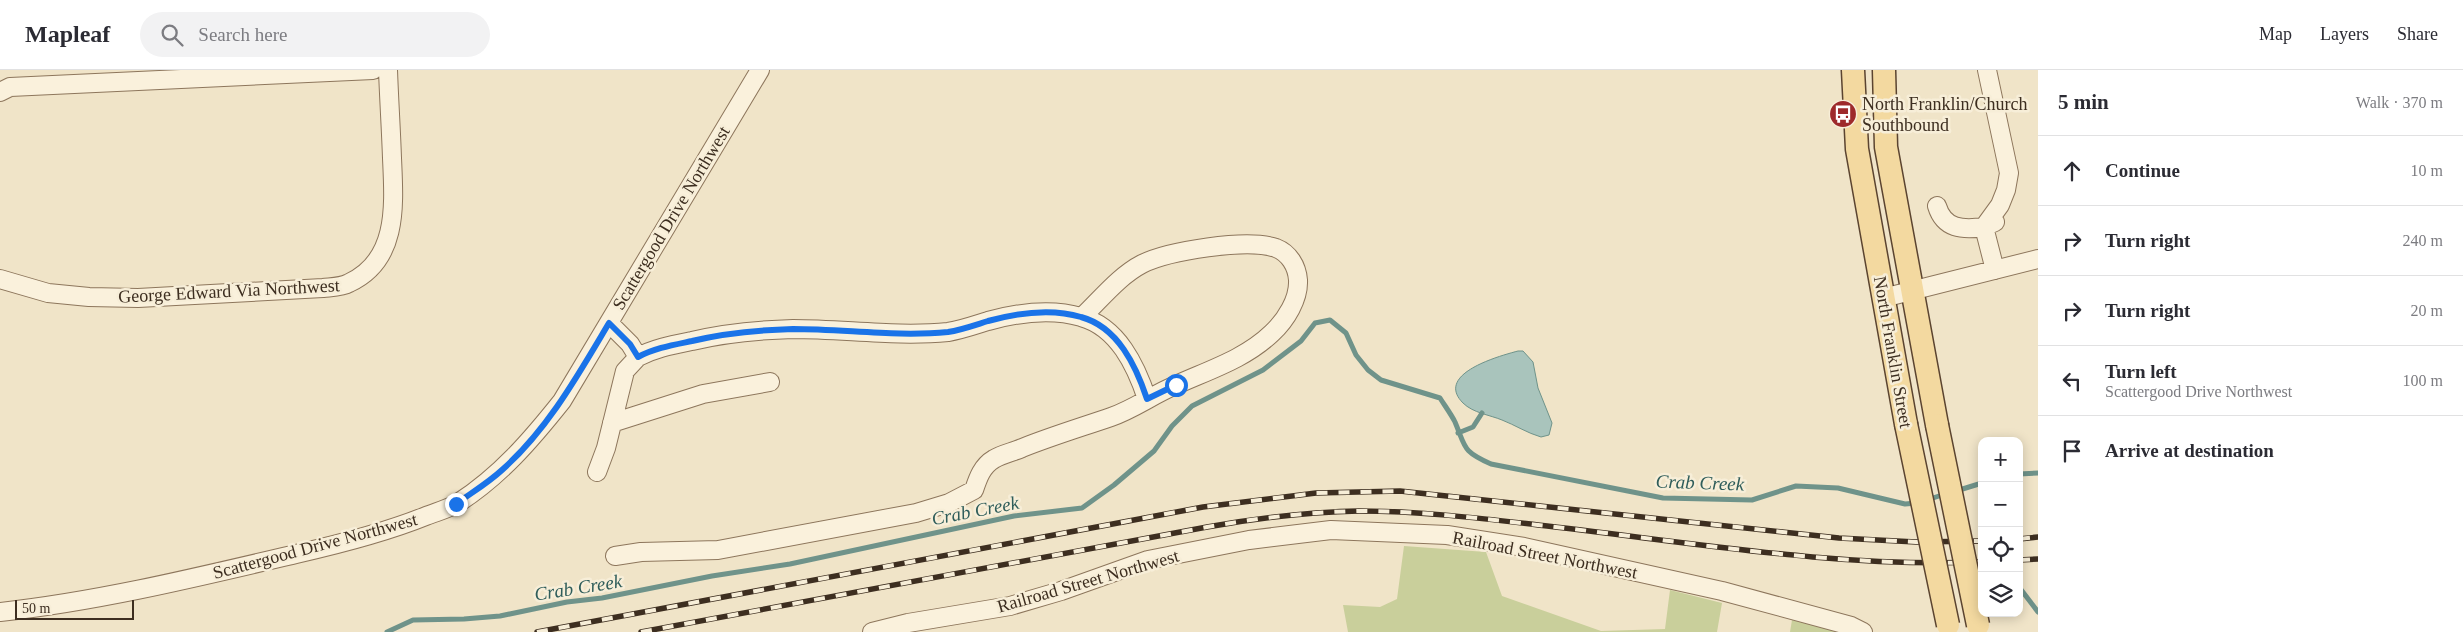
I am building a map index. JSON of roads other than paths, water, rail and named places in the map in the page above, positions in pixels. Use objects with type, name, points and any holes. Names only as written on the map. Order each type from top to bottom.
[{"type":"main road","name":"North Franklin Street","points":[[1853,70],[1857,149],[1906,424],[1949,629]]},
{"type":"main road","name":"North Franklin Street","points":[[1884,70],[1886,147],[1936,425],[1978,629]]},
{"type":"street","points":[[0,92],[10,87],[373,70]]},
{"type":"street","name":"George Edward Via Northwest","points":[[0,280],[48,293],[89,297],[138,298],[323,288],[348,284],[367,271],[382,253],[391,232],[394,205],[388,70]]},
{"type":"street","name":"Scattergood Drive Northwest","points":[[0,612],[50,606],[188,579],[310,551],[396,528],[456,504],[502,471],[534,436],[562,401],[760,70]]},
{"type":"street","points":[[1937,206],[1940,215],[1952,226],[1970,229],[1984,227],[2000,220],[2010,207],[2016,192],[2019,175],[2010,130],[1997,110],[1987,70]]},
{"type":"street","points":[[1984,227],[1995,270]]},
{"type":"street","points":[[615,556],[641,552],[718,550],[916,513],[948,503],[974,490],[980,473],[993,460],[1072,428],[1113,416],[1242,355],[1272,333],[1294,302],[1298,288],[1298,271],[1291,259],[1277,248],[1259,245],[1201,249],[1165,256],[1142,264],[1126,275],[1082,317]]},
{"type":"street","points":[[1883,298],[2038,259]]},
{"type":"street","points":[[597,472],[625,371],[638,357],[655,349],[724,334],[793,329],[896,334],[950,332],[1000,318],[1046,312],[1082,317],[1108,332],[1127,352],[1147,399]]},
{"type":"street","points":[[609,323],[630,344],[638,357]]},
{"type":"street","points":[[612,422],[703,394],[770,382]]},
{"type":"street","name":"Railroad Street Northwest","points":[[872,632],[908,623],[1010,606],[1061,591],[1148,560],[1249,540],[1331,530],[1447,535],[1524,547],[1722,591],[1851,626],[1863,632]]},
{"type":"water","points":[[1523,351],[1533,362],[1538,388],[1552,423],[1549,435],[1541,437],[1477,411],[1463,403],[1456,393],[1457,383],[1472,368],[1497,357]]},
{"type":"waterway","name":"Crab Creek","points":[[387,632],[413,620],[500,616],[567,602],[602,598],[712,576],[790,564],[1014,516],[1082,508],[1114,485],[1154,451],[1172,426],[1192,406],[1263,370],[1301,341],[1315,323],[1330,320],[1346,333],[1356,355],[1368,370],[1381,380],[1440,398],[1455,422],[1466,448],[1475,456],[1491,464],[1663,498],[1752,500],[1796,486],[1838,488],[1905,504],[1917,503]]},
{"type":"waterway","name":"Crab Creek","points":[[1458,433],[1473,427],[1482,413]]},
{"type":"waterway","name":"Crab Creek","points":[[2023,474],[2038,473]]},
{"type":"waterway","name":"Crab Creek","points":[[1956,491],[1978,484]]},
{"type":"waterway","name":"Crab Creek","points":[[1927,500],[1945,494]]},
{"type":"waterway","points":[[2023,592],[2038,612]]},
{"type":"railway","points":[[537,632],[1203,507],[1316,493],[1400,491],[1839,538],[1916,542],[1978,541]]},
{"type":"railway","points":[[641,632],[1207,527],[1283,516],[1359,511],[1471,517],[1816,557],[1927,563],[1978,562]]},
{"type":"railway","points":[[2023,539],[2038,537]]},
{"type":"railway","points":[[2023,560],[2038,559]]},
{"type":"place","name":"North Franklin/Church Southbound","points":[[1843,114]]}]
